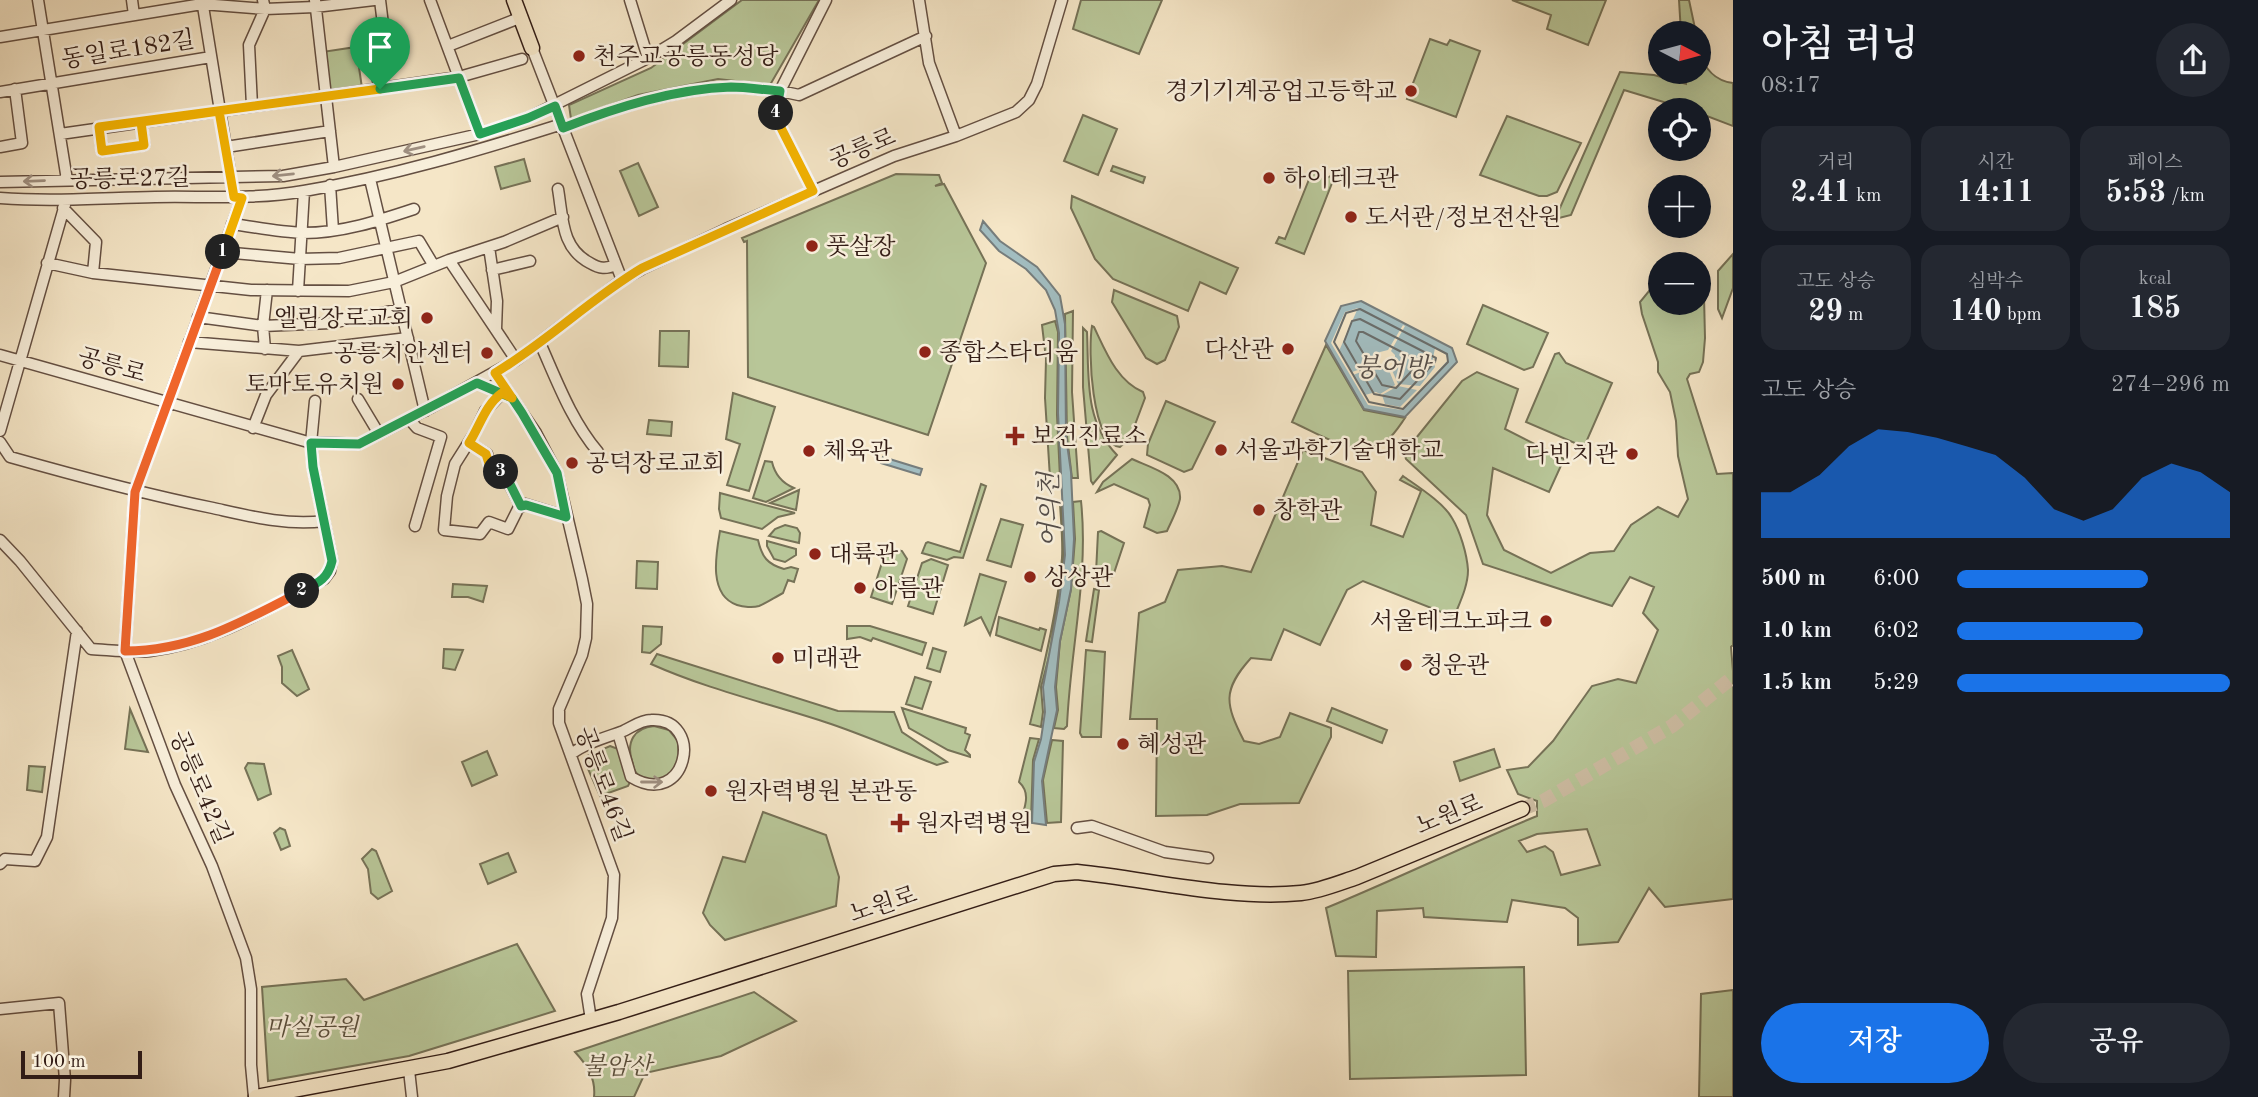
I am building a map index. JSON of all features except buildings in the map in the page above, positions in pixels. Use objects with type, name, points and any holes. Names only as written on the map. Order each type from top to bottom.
[{"type":"main road","points":[[514,0],[522,17],[527,54]]},
{"type":"main road","name":"노원로","points":[[255,1097],[448,1061],[591,1020],[1054,874],[1077,872],[1245,892],[1303,893],[1357,877],[1522,809]]},
{"type":"street","name":"동일로182길","points":[[38,0],[67,180]]},
{"type":"street","name":"동일로182길","points":[[132,0],[134,15]]},
{"type":"street","name":"동일로182길","points":[[44,30],[202,2],[315,4],[374,0]]},
{"type":"street","points":[[380,0],[387,57],[373,60],[380,89]]},
{"type":"street","points":[[430,0],[480,134]]},
{"type":"street","points":[[630,0],[649,58]]},
{"type":"street","points":[[0,182],[283,176],[480,134],[555,106],[649,58],[731,0]]},
{"type":"street","points":[[813,191],[776,118],[780,91],[826,0]]},
{"type":"street","points":[[919,0],[929,63],[956,136]]},
{"type":"street","name":"공릉로","points":[[0,355],[311,443],[352,445],[425,411],[495,373],[540,343],[622,280],[715,234],[894,156],[956,136],[1016,111],[1029,100],[1037,84],[1062,0]]},
{"type":"street","points":[[202,2],[231,178],[238,197]]},
{"type":"street","points":[[251,106],[249,45],[264,4]]},
{"type":"street","points":[[315,4],[334,167]]},
{"type":"street","points":[[447,46],[522,17]]},
{"type":"street","points":[[0,37],[44,30]]},
{"type":"street","name":"공릉로27길","points":[[0,198],[65,204],[238,197],[304,191],[424,166],[638,103],[697,89],[733,87],[799,95],[926,36]]},
{"type":"street","points":[[60,134],[459,78],[527,54],[555,106],[622,280]]},
{"type":"street","name":"동일로182길","points":[[51,83],[211,57]]},
{"type":"street","points":[[0,92],[51,83]]},
{"type":"street","points":[[0,147],[22,143],[15,89]]},
{"type":"street","points":[[99,127],[102,151],[144,145],[141,122]]},
{"type":"street","points":[[226,146],[330,131]]},
{"type":"street","points":[[370,178],[425,411]]},
{"type":"street","points":[[330,185],[333,230]]},
{"type":"street","points":[[558,189],[568,243],[577,256],[599,268],[617,265]]},
{"type":"street","points":[[298,291],[304,191]]},
{"type":"street","name":"공릉로42길","points":[[238,197],[232,224],[135,492],[125,651],[175,785],[212,866],[246,958],[251,989],[251,1065],[255,1097]]},
{"type":"street","points":[[0,431],[65,204]]},
{"type":"street","points":[[65,204],[96,242],[93,273]]},
{"type":"street","points":[[232,224],[302,233],[380,221],[414,209]]},
{"type":"street","points":[[47,263],[93,273],[210,285],[267,290],[349,291],[394,282],[563,217]]},
{"type":"street","points":[[222,252],[300,259],[339,258],[420,241],[434,266]]},
{"type":"street","points":[[489,247],[497,301],[496,329]]},
{"type":"street","points":[[449,260],[516,360]]},
{"type":"street","points":[[492,270],[530,261]]},
{"type":"street","points":[[265,349],[263,326],[267,290]]},
{"type":"street","points":[[198,317],[263,326],[331,323],[401,309]]},
{"type":"street","points":[[189,342],[299,351],[408,338]]},
{"type":"street","points":[[540,343],[566,403],[598,452]]},
{"type":"street","points":[[253,428],[266,395],[299,351]]},
{"type":"street","name":"공릉로46길","points":[[495,373],[536,433],[557,473],[582,579],[587,621],[582,655],[559,709],[562,737],[571,754],[614,875],[615,904],[587,994],[591,1020]]},
{"type":"street","points":[[477,383],[509,397]]},
{"type":"street","points":[[509,397],[485,411],[455,464],[447,496],[444,530],[480,534],[488,522],[508,529],[521,506]]},
{"type":"street","points":[[358,399],[379,434]]},
{"type":"street","points":[[0,540],[91,649],[149,651],[205,638],[229,628],[324,579],[330,571],[332,561],[313,467],[311,443],[315,401]]},
{"type":"street","points":[[409,419],[417,428],[441,436],[415,526]]},
{"type":"street","points":[[0,442],[10,457],[135,492],[302,524],[324,521]]},
{"type":"street","points":[[469,443],[486,454],[490,467],[505,476],[521,506]]},
{"type":"street","points":[[432,468],[452,474]]},
{"type":"street","points":[[521,506],[526,505],[566,517]]},
{"type":"street","points":[[0,864],[5,859],[35,861],[47,837],[77,631]]},
{"type":"street","points":[[571,754],[582,746],[651,720],[668,724],[675,729],[684,744],[683,763],[670,779],[661,784],[640,782],[631,777],[618,733]]},
{"type":"street","points":[[1077,828],[1092,826],[1165,852],[1208,858]]},
{"type":"street","points":[[0,1009],[59,1003],[64,1097]]},
{"type":"street","points":[[409,1070],[412,1097]]},
{"type":"green space","points":[[742,0],[819,0],[770,85],[718,79],[638,95],[571,119],[569,105],[651,68]]},
{"type":"green space","points":[[1081,0],[1162,0],[1139,54],[1073,29]]},
{"type":"green space","points":[[1512,0],[1606,0],[1588,45],[1547,29],[1551,15]]},
{"type":"green space","points":[[1679,0],[1689,0],[1693,21],[1680,21]]},
{"type":"green space","points":[[1430,39],[1447,45],[1450,40],[1480,51],[1456,117],[1407,99]]},
{"type":"green space","points":[[356,47],[362,88],[328,93],[322,52]]},
{"type":"green space","points":[[1620,72],[1648,74],[1648,84],[1712,84],[1712,74],[1721,80],[1733,83],[1733,126],[1711,118],[1711,98],[1650,98],[1624,90],[1571,215],[1555,219]]},
{"type":"green space","points":[[1083,115],[1117,129],[1098,175],[1064,161]]},
{"type":"green space","points":[[1507,116],[1581,143],[1557,192],[1539,196],[1480,175]]},
{"type":"green space","points":[[524,159],[530,181],[501,189],[495,167]]},
{"type":"green space","points":[[638,163],[658,207],[639,216],[620,171]]},
{"type":"green space","points":[[1113,166],[1145,177],[1143,183],[1111,171]]},
{"type":"green space","points":[[1312,172],[1327,178],[1336,173],[1304,254],[1276,243],[1279,237],[1285,239]]},
{"type":"green space","points":[[896,174],[939,175],[942,183],[935,186],[944,184],[986,263],[928,435],[748,377],[747,241],[744,242],[742,238]]},
{"type":"green space","points":[[1072,196],[1238,268],[1226,294],[1200,282],[1188,311],[1113,279],[1095,259],[1071,208]]},
{"type":"green space","points":[[1733,254],[1733,288],[1722,318],[1718,309],[1718,271]]},
{"type":"green space","points":[[1114,290],[1177,316],[1179,327],[1165,360],[1157,364],[1146,358],[1112,302]]},
{"type":"green space","points":[[1648,292],[1648,315],[1704,315],[1703,362],[1699,372],[1690,374],[1687,379],[1717,474],[1733,473],[1733,899],[1665,907],[1649,888],[1618,942],[1578,945],[1578,918],[1565,908],[1512,900],[1507,922],[1424,917],[1423,908],[1377,911],[1376,957],[1336,956],[1326,908],[1537,816],[1537,801],[1518,794],[1507,770],[1528,767],[1553,741],[1592,686],[1618,679],[1636,683],[1658,630],[1643,613],[1654,587],[1630,577],[1612,606],[1483,564],[1466,515],[1406,459],[1404,453],[1462,381],[1477,372],[1518,389],[1505,429],[1564,459],[1549,492],[1493,468],[1487,515],[1504,550],[1551,573],[1590,553],[1614,551],[1631,525],[1658,507],[1678,517],[1688,499],[1678,456],[1676,421],[1670,392],[1658,372],[1658,362],[1640,302]],"holes":[[[1587,829],[1600,865],[1561,875],[1553,852],[1545,846],[1527,852],[1519,841],[1537,834]]]},
{"type":"green space","points":[[1483,305],[1548,333],[1533,367],[1524,370],[1467,344]]},
{"type":"green space","points":[[1073,311],[1072,392],[1078,478],[1072,478],[1067,437],[1065,314]]},
{"type":"green space","points":[[1055,321],[1058,332],[1057,415],[1060,478],[1050,478],[1045,398],[1046,359],[1042,325]]},
{"type":"green space","points":[[1092,326],[1119,373],[1143,392],[1145,398],[1130,438],[1120,447],[1110,442],[1097,413],[1091,374]]},
{"type":"green space","points":[[1083,328],[1087,332],[1090,398],[1094,413],[1106,442],[1117,455],[1093,484],[1083,387]]},
{"type":"green space","points":[[660,331],[689,331],[688,367],[659,366]]},
{"type":"green space","points":[[1326,345],[1364,410],[1405,418],[1387,440],[1376,446],[1352,447],[1327,439],[1292,422]]},
{"type":"green space","points":[[1559,353],[1566,363],[1612,383],[1584,447],[1526,422],[1555,354]]},
{"type":"green space","points":[[733,393],[775,407],[749,491],[727,485],[740,444],[726,439]]},
{"type":"green space","points":[[1166,401],[1215,422],[1192,469],[1184,472],[1147,455],[1148,444]]},
{"type":"green space","points":[[649,420],[672,422],[671,436],[647,434]]},
{"type":"green space","points":[[1303,450],[1362,472],[1376,492],[1371,525],[1403,537],[1421,491],[1400,480],[1403,476],[1443,507],[1458,529],[1466,557],[1468,576],[1461,600],[1454,617],[1363,581],[1347,590],[1320,645],[1284,629],[1271,660],[1251,658],[1235,679],[1231,689],[1230,707],[1244,741],[1259,744],[1280,737],[1290,713],[1331,728],[1331,737],[1299,803],[1240,804],[1207,815],[1156,816],[1157,719],[1130,719],[1139,613],[1165,602],[1178,570],[1222,566],[1251,572]]},
{"type":"green space","points":[[1132,459],[1163,473],[1176,484],[1180,499],[1167,531],[1157,533],[1144,527],[1150,505],[1148,499],[1114,484],[1097,492],[1103,482]]},
{"type":"green space","points":[[765,461],[772,462],[780,478],[794,488],[766,502],[753,498]]},
{"type":"green space","points":[[981,484],[986,486],[963,558],[954,557],[947,560],[922,553],[928,542],[960,552]]},
{"type":"green space","points":[[799,490],[796,510],[770,503]]},
{"type":"green space","points":[[720,493],[795,513],[778,517],[762,529],[721,518]]},
{"type":"green space","points":[[1081,501],[1081,585],[1067,726],[1064,729],[1054,728],[1058,710],[1056,687],[1060,641],[1071,589],[1075,539],[1073,502]]},
{"type":"green space","points":[[1062,503],[1064,555],[1050,653],[1041,687],[1041,727],[1030,724],[1057,600],[1062,558]]},
{"type":"green space","points":[[1001,519],[1023,525],[1011,567],[987,560]]},
{"type":"green space","points":[[785,525],[797,528],[800,533],[799,543],[769,536],[775,529]]},
{"type":"green space","points":[[720,531],[758,540],[761,551],[773,565],[784,569],[798,569],[794,582],[788,580],[783,593],[759,606],[742,606],[728,600],[718,583],[716,573]]},
{"type":"green space","points":[[1098,532],[1124,543],[1113,576],[1096,573]]},
{"type":"green space","points":[[767,541],[796,549],[796,555],[785,562],[774,559]]},
{"type":"green space","points":[[887,547],[902,551],[907,559],[892,604],[871,597]]},
{"type":"green space","points":[[931,559],[948,565],[933,614],[908,606],[922,563]]},
{"type":"green space","points":[[637,561],[658,562],[657,589],[636,588]]},
{"type":"green space","points":[[980,574],[1006,582],[990,635],[981,617],[965,625]]},
{"type":"green space","points":[[453,584],[487,586],[483,602],[468,597],[452,597]]},
{"type":"green space","points":[[1094,589],[1099,590],[1092,642],[1086,641]]},
{"type":"green space","points":[[999,617],[1046,630],[1041,651],[996,635]]},
{"type":"green space","points":[[643,626],[662,627],[661,644],[650,653],[642,652]]},
{"type":"green space","points":[[847,626],[870,626],[926,643],[922,655],[873,638],[871,641],[860,637],[847,639]]},
{"type":"green space","points":[[933,648],[946,652],[940,672],[927,668]]},
{"type":"green space","points":[[444,649],[463,650],[455,670],[443,668]]},
{"type":"green space","points":[[292,650],[309,689],[297,696],[282,683],[282,667],[278,656]]},
{"type":"green space","points":[[1086,650],[1105,652],[1101,737],[1082,737],[1080,733]]},
{"type":"green space","points":[[657,654],[838,711],[894,712],[902,732],[947,762],[937,765],[831,724],[695,682],[651,664]]},
{"type":"green space","points":[[915,677],[931,682],[922,709],[906,704]]},
{"type":"green space","points":[[902,708],[966,728],[965,733],[970,735],[965,750],[970,757],[948,750],[909,728]]},
{"type":"green space","points":[[1332,708],[1387,730],[1382,743],[1327,721]]},
{"type":"green space","points":[[130,709],[148,752],[125,749]]},
{"type":"green space","points":[[654,726],[669,730],[678,741],[679,765],[660,782],[637,774],[630,754],[633,737],[641,730]]},
{"type":"green space","points":[[1030,738],[1039,739],[1033,760],[1031,821],[1021,820],[1026,795],[1019,782]]},
{"type":"green space","points":[[1052,740],[1063,741],[1061,822],[1047,823],[1043,780]]},
{"type":"green space","points":[[610,746],[618,749],[630,782],[628,786],[600,796],[585,762],[587,756]]},
{"type":"green space","points":[[1494,749],[1500,767],[1460,781],[1454,762]]},
{"type":"green space","points":[[487,751],[497,775],[472,786],[462,762]]},
{"type":"green space","points":[[248,763],[264,764],[271,794],[258,800],[245,768]]},
{"type":"green space","points":[[29,766],[45,767],[42,792],[27,790]]},
{"type":"green space","points":[[763,812],[826,835],[839,877],[836,906],[725,940],[710,925],[703,913],[723,857],[745,862]]},
{"type":"green space","points":[[280,828],[285,830],[290,846],[281,850],[274,833]]},
{"type":"green space","points":[[372,849],[376,851],[392,891],[378,899],[371,893],[368,869],[362,859]]},
{"type":"green space","points":[[508,853],[516,872],[488,884],[480,864]]},
{"type":"green space","name":"마실공원","points":[[517,944],[555,1011],[409,1056],[268,1081],[262,987],[346,979],[364,1000]]},
{"type":"green space","points":[[1524,967],[1526,1075],[1350,1079],[1348,971]]},
{"type":"green space","points":[[1733,990],[1733,1097],[1699,1097],[1701,994]]},
{"type":"green space","name":"불암산","points":[[754,992],[796,1021],[721,1056],[645,1073],[634,1097],[594,1097],[590,1072],[575,1052]]},
{"type":"water","points":[[983,221],[1000,241],[1037,267],[1060,296],[1065,324],[1066,437],[1071,472],[1074,539],[1071,589],[1060,641],[1055,687],[1057,710],[1042,781],[1046,825],[1032,823],[1034,762],[1045,712],[1043,687],[1065,555],[1058,413],[1059,333],[1055,310],[1046,290],[1026,269],[999,251],[980,230]]},
{"type":"water","name":"붕어방","points":[[1361,301],[1452,348],[1457,362],[1405,417],[1364,409],[1325,341],[1341,306]]},
{"type":"water","points":[[883,457],[922,469],[920,475],[881,463]]},
{"type":"pier","points":[[1358,308],[1339,351],[1352,372],[1378,363],[1380,352],[1388,350],[1403,325],[1405,326],[1391,351],[1395,355],[1395,363],[1391,368],[1398,384],[1420,386],[1435,367],[1435,348],[1445,353],[1448,360],[1402,410],[1368,405],[1331,343],[1345,312]],"holes":[[[1379,365],[1388,368],[1395,385],[1380,394],[1376,392],[1365,395],[1353,375]],[[1398,386],[1417,390],[1400,407],[1385,404],[1382,395]]]},
{"type":"tunnel","points":[[1522,809],[1543,801],[1672,726],[1733,677]]},
{"type":"place","name":"천주교공릉동성당","points":[[579,56]]},
{"type":"place","name":"경기기계공업고등학교","points":[[1411,91]]},
{"type":"place","name":"하이테크관","points":[[1269,178]]},
{"type":"place","name":"도서관/정보전산원","points":[[1351,217]]},
{"type":"place","name":"풋살장","points":[[812,246]]},
{"type":"place","name":"엘림장로교회","points":[[427,318]]},
{"type":"place","name":"다산관","points":[[1288,349]]},
{"type":"place","name":"종합스타디움","points":[[925,352]]},
{"type":"place","name":"공릉치안센터","points":[[487,353]]},
{"type":"place","name":"토마토유치원","points":[[398,384]]},
{"type":"place","name":"보건진료소","points":[[1015,436]]},
{"type":"place","name":"서울과학기술대학교","points":[[1221,450]]},
{"type":"place","name":"체육관","points":[[809,451]]},
{"type":"place","name":"다빈치관","points":[[1632,454]]},
{"type":"place","name":"공덕장로교회","points":[[572,463]]},
{"type":"place","name":"창학관","points":[[1259,510]]},
{"type":"place","name":"대륙관","points":[[815,554]]},
{"type":"place","name":"상상관","points":[[1030,577]]},
{"type":"place","name":"아름관","points":[[860,588]]},
{"type":"place","name":"서울테크노파크","points":[[1546,621]]},
{"type":"place","name":"미래관","points":[[778,658]]},
{"type":"place","name":"청운관","points":[[1406,665]]},
{"type":"place","name":"혜성관","points":[[1123,744]]},
{"type":"place","name":"원자력병원 본관동","points":[[711,791]]},
{"type":"place","name":"원자력병원","points":[[900,823]]},
{"type":"route","points":[[380,89],[99,127],[102,151],[144,145],[141,122],[219,111],[234,197],[242,198],[135,492],[125,651],[149,651],[205,638],[324,579],[330,571],[332,561],[313,467],[311,443],[359,444],[477,383],[490,387],[502,393],[512,398],[536,433],[557,473],[566,517],[525,504],[521,506],[503,473],[490,467],[486,454],[469,443],[484,412],[497,397],[502,393],[506,395],[512,398],[495,373],[642,268],[813,191],[776,118],[780,91],[733,87],[697,89],[626,106],[563,128],[555,106],[480,134],[459,78],[380,89]]},
{"type":"water label","name":"어의천","points":[[1049,510]]}]
